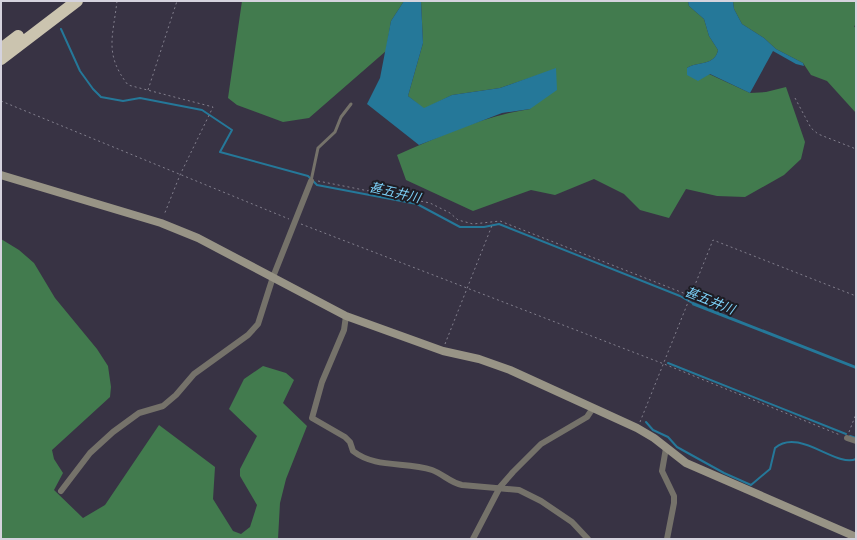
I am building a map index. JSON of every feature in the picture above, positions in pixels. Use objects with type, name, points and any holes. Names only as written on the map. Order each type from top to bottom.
[{"type":"highway","points":[[1,49],[64,1]]},
{"type":"highway","points":[[1,59],[77,1]]},
{"type":"street","points":[[1,174],[161,223],[198,238],[346,316],[443,351],[479,359],[510,370],[637,428],[654,438],[692,466],[856,537]]},
{"type":"street","points":[[61,491],[90,453],[113,432],[139,413],[163,406],[176,396],[194,374],[248,335],[258,324],[273,277],[311,181]]},
{"type":"street","points":[[346,316],[344,330],[322,382],[312,418],[345,437],[350,442],[353,452],[368,460],[432,470],[454,484],[491,488],[500,487],[519,490],[541,501],[572,522],[588,539]]},
{"type":"street","points":[[473,539],[500,487],[541,444],[587,417],[593,408]]},
{"type":"street","points":[[847,438],[856,441]]},
{"type":"street","points":[[666,448],[662,471],[674,496],[667,539]]},
{"type":"lane","points":[[311,181],[318,148],[335,132],[341,117],[351,104]]},
{"type":"path","points":[[117,1],[112,42],[113,58],[121,76],[128,85],[213,107],[180,175],[161,223]]},
{"type":"path","points":[[147,90],[177,1]]},
{"type":"path","points":[[795,98],[811,128],[818,134],[856,149]]},
{"type":"path","points":[[1,100],[296,222],[664,364],[847,438],[856,414]]},
{"type":"path","points":[[311,181],[333,183],[430,203],[450,213],[458,220],[472,224],[500,221],[691,296]]},
{"type":"path","points":[[443,351],[466,288],[493,222]]},
{"type":"path","points":[[637,428],[713,240],[856,296]]},
{"type":"green space","points":[[242,1],[404,1],[391,21],[386,51],[309,118],[283,122],[237,105],[228,98]]},
{"type":"green space","points":[[421,1],[688,1],[689,6],[704,19],[709,36],[718,50],[716,55],[710,61],[687,68],[700,79],[709,74],[750,93],[766,92],[786,87],[805,142],[801,159],[784,175],[745,197],[717,196],[686,189],[669,218],[640,210],[624,194],[594,179],[555,195],[531,190],[473,211],[406,180],[397,155],[446,134],[496,116],[530,109],[556,69],[500,88],[452,95],[424,109],[408,96],[423,43]]},
{"type":"green space","points":[[733,1],[856,1],[856,25],[854,26],[856,29],[856,113],[827,81],[811,75],[803,63],[776,49],[764,38],[742,24],[734,9]]},
{"type":"green space","points":[[1,239],[19,250],[34,263],[55,298],[97,349],[108,366],[111,387],[110,397],[52,450],[54,459],[63,473],[54,490],[83,518],[105,505],[159,425],[215,467],[213,499],[233,531],[241,534],[250,527],[257,505],[240,476],[240,469],[257,436],[229,409],[244,379],[263,366],[286,373],[294,380],[283,403],[307,426],[286,479],[280,503],[278,539],[1,539]]},
{"type":"water","points":[[404,1],[421,1],[423,43],[408,96],[424,108],[452,95],[500,88],[556,68],[557,90],[530,109],[502,113],[419,145],[367,104],[380,78],[391,21]]},
{"type":"water","points":[[688,1],[733,1],[734,9],[742,24],[764,38],[776,49],[803,63],[804,66],[796,64],[773,51],[750,93],[710,74],[698,81],[687,75],[687,68],[710,61],[716,55],[718,50],[709,36],[704,19],[689,6]]},
{"type":"water","points":[[693,302],[856,366],[856,369],[692,305]]},
{"type":"waterway","name":"甚五井川","points":[[61,29],[80,71],[101,97],[123,101],[140,98],[202,110],[232,130],[220,152],[308,176],[317,185],[417,204],[460,227],[484,227],[499,224],[680,296],[694,304]]},
{"type":"waterway","points":[[668,363],[846,434]]},
{"type":"waterway","points":[[646,422],[653,430],[668,437],[677,447],[724,473],[751,485],[770,469],[775,448],[785,443],[795,442],[838,458],[848,460],[856,459]]},
{"type":"waterway","points":[[850,436],[856,438]]}]
